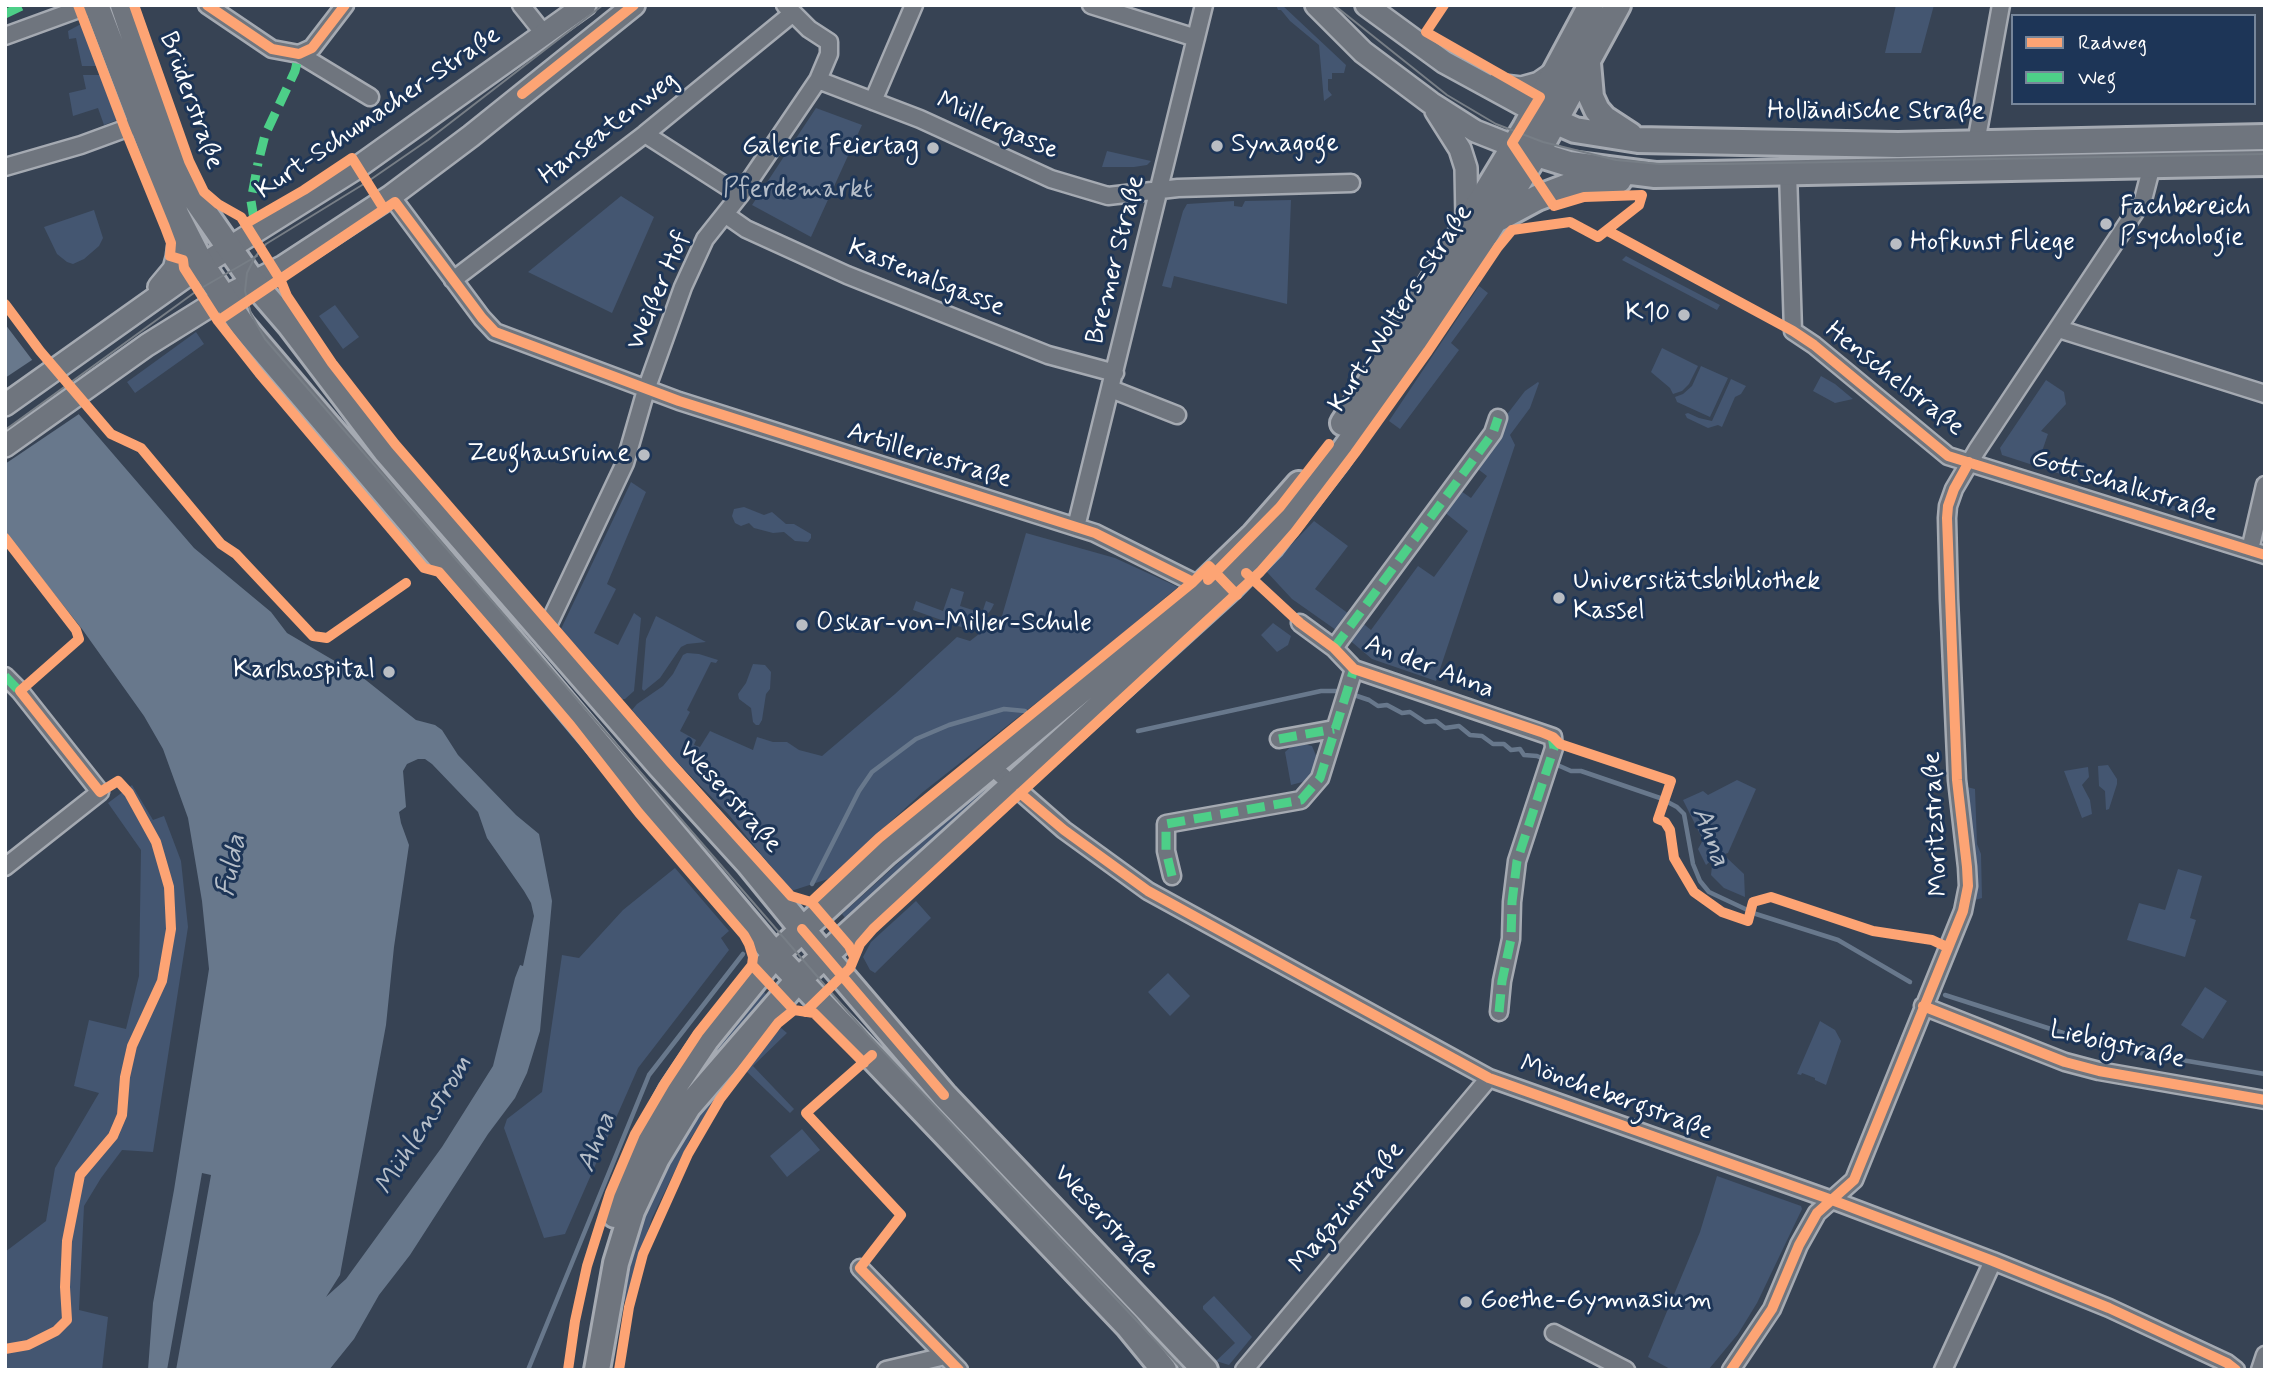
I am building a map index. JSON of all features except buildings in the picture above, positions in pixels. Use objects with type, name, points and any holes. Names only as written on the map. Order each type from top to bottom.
[{"type":"main road","name":"Brüderstraße","points":[[96,5],[151,120],[175,157],[196,200],[229,248]]},
{"type":"main road","name":"Kurt-Schumacher-Straße","points":[[135,311],[202,265],[358,167],[585,5]]},
{"type":"main road","points":[[5,446],[147,345],[224,297],[284,266],[390,196],[471,136],[634,5]]},
{"type":"main road","points":[[1316,5],[1363,52],[1431,103],[1475,131],[1524,151],[1569,164],[1655,175]]},
{"type":"main road","points":[[1366,5],[1444,62],[1544,117]]},
{"type":"main road","points":[[1544,117],[1555,72],[1591,5]]},
{"type":"main road","points":[[1544,117],[1588,63],[1618,5]]},
{"type":"main road","name":"Brüderstraße","points":[[124,6],[177,216],[202,265]]},
{"type":"main road","points":[[1588,63],[1590,89],[1597,110],[1604,118],[1638,140]]},
{"type":"main road","points":[[1481,82],[1521,88],[1539,83],[1555,72]]},
{"type":"main road","points":[[1431,103],[1460,149],[1466,168],[1467,220]]},
{"type":"main road","name":"Holländische Straße","points":[[1544,117],[1575,130],[1638,140],[1898,145],[2265,136]]},
{"type":"main road","name":"Kurt-Wolters-Straße","points":[[583,1370],[599,1264],[618,1203],[638,1154],[671,1092],[706,1041],[775,955],[886,853],[1124,656],[1207,596],[1271,545],[1338,459],[1418,345],[1496,220],[1524,151],[1544,117]]},
{"type":"main road","name":"Kurt-Wolters-Straße","points":[[597,1370],[616,1263],[632,1211],[657,1158],[688,1107],[798,980],[1012,786],[1207,596],[1329,444],[1380,368],[1467,220],[1524,151]]},
{"type":"main road","points":[[1496,220],[1537,198],[1571,186],[1655,175],[2265,163]]},
{"type":"main road","points":[[5,405],[135,311],[174,269],[180,237],[177,216]]},
{"type":"main road","name":"Weserstraße","points":[[229,248],[385,450],[660,766],[708,817],[944,1095],[1205,1370]]},
{"type":"main road","name":"Weserstraße","points":[[202,265],[259,346],[775,955],[1128,1326],[1164,1370]]},
{"type":"street","points":[[5,36],[90,5]]},
{"type":"street","points":[[207,5],[272,48],[299,54],[370,97]]},
{"type":"street","points":[[299,54],[313,48],[345,5]]},
{"type":"street","points":[[522,5],[545,35]]},
{"type":"street","points":[[873,101],[914,5]]},
{"type":"street","points":[[1091,5],[1196,38]]},
{"type":"street","name":"Bremer Straße","points":[[1076,527],[1204,5]]},
{"type":"street","points":[[1976,144],[2001,5]]},
{"type":"street","points":[[726,215],[818,80],[829,54],[829,42],[809,29],[789,9]]},
{"type":"street","name":"Hanseatenweg","points":[[453,281],[645,134],[789,9]]},
{"type":"street","name":"Müllergasse","points":[[818,80],[1077,188],[1108,196],[1159,190],[1351,183]]},
{"type":"street","points":[[5,167],[81,145],[151,120]]},
{"type":"street","points":[[645,134],[740,195]]},
{"type":"street","name":"Moritzstraße","points":[[1731,1370],[1772,1309],[1799,1245],[1818,1213],[1854,1180],[1963,911],[1968,886],[1957,780],[1948,506],[1969,462],[2143,200],[2152,165]]},
{"type":"street","name":"Henschelstraße","points":[[1788,172],[1793,331],[1814,345],[1948,456],[1969,462]]},
{"type":"street","name":"Artilleriestraße","points":[[390,196],[495,332],[646,390],[1095,533],[1186,579],[1207,596]]},
{"type":"street","name":"Kastenalsgasse","points":[[726,215],[746,229],[847,275],[1113,381],[1177,415]]},
{"type":"street","name":"Weißer Hof","points":[[544,634],[625,463],[646,390],[683,287],[705,239],[726,215]]},
{"type":"street","points":[[2059,329],[2265,394]]},
{"type":"street","points":[[1334,648],[1493,433],[1498,418]]},
{"type":"street","name":"Gottschalkstraße","points":[[1969,462],[2257,553]]},
{"type":"street","points":[[2257,553],[2265,485]]},
{"type":"street","name":"An der Ahna","points":[[1300,623],[1334,648],[1352,677],[1553,745],[1517,861],[1511,939],[1499,1012]]},
{"type":"street","points":[[5,676],[20,691],[100,792],[5,867]]},
{"type":"street","points":[[1172,876],[1166,851],[1166,824],[1301,800],[1320,778],[1352,677]]},
{"type":"street","points":[[1279,739],[1334,729]]},
{"type":"street","name":"Mönchebergstraße","points":[[991,766],[1063,830],[1148,891],[1489,1078],[1832,1200],[1993,1261],[2109,1308],[2232,1366]]},
{"type":"street","name":"Liebigstraße","points":[[1923,1006],[2065,1062],[2099,1071],[2265,1100]]},
{"type":"street","name":"Magazinstraße","points":[[1244,1370],[1489,1078]]},
{"type":"street","points":[[1943,1370],[1993,1261]]},
{"type":"street","points":[[860,1268],[959,1370]]},
{"type":"street","points":[[1554,1333],[1626,1370]]},
{"type":"street","points":[[2260,1370],[2265,1355]]},
{"type":"street","points":[[886,1370],[945,1356]]},
{"type":"green space","points":[[1276,5],[1282,5],[1346,65],[1344,73],[1332,73],[1332,79],[1328,79],[1328,90],[1332,95],[1324,101],[1319,45],[1278,10]]},
{"type":"green space","points":[[1896,5],[1934,5],[1921,53],[1885,53]]},
{"type":"green space","points":[[81,24],[97,66],[82,66],[76,38],[69,39],[68,31]]},
{"type":"green space","points":[[83,75],[100,75],[117,120],[104,125],[98,108],[73,116],[69,93],[86,89]]},
{"type":"green space","name":"Pferdemarkt","points":[[816,108],[862,125],[811,237],[752,205]]},
{"type":"green space","points":[[1107,151],[1151,161],[1147,165],[1134,167],[1102,167]]},
{"type":"green space","points":[[621,196],[654,217],[612,313],[528,272]]},
{"type":"green space","points":[[1291,200],[1287,304],[1174,276],[1171,288],[1162,286],[1187,204],[1234,201],[1234,206],[1242,207],[1245,201]]},
{"type":"green space","points":[[94,210],[103,238],[99,246],[84,259],[73,264],[67,262],[57,254],[44,227]]},
{"type":"green space","points":[[1626,256],[1720,305],[1717,310],[1622,260]]},
{"type":"green space","points":[[1479,286],[1488,293],[1451,343],[1459,350],[1400,429],[1389,421]]},
{"type":"green space","points":[[335,305],[359,337],[343,349],[319,316]]},
{"type":"green space","points":[[196,332],[204,344],[135,393],[127,382]]},
{"type":"green space","points":[[1662,348],[1698,366],[1689,384],[1682,391],[1673,394],[1670,388],[1651,372]]},
{"type":"green space","points":[[1701,366],[1728,378],[1710,417],[1677,402],[1675,397],[1692,386]]},
{"type":"green space","points":[[1821,376],[1853,399],[1835,403],[1813,391]]},
{"type":"green space","points":[[1731,379],[1746,386],[1741,394],[1735,397],[1722,427],[1718,425],[1708,428],[1687,418],[1685,414],[1688,413],[1712,421]]},
{"type":"green space","points":[[2046,380],[2064,392],[2066,404],[2041,431],[2048,434],[2038,463],[2180,508],[2178,512],[2002,455],[2000,448]]},
{"type":"green space","points":[[1538,382],[1530,408],[1510,435],[1515,445],[1436,681],[1372,659],[1347,638],[1360,621],[1371,630],[1418,566],[1434,577],[1468,531],[1443,511],[1458,489],[1471,498],[1487,476],[1474,466],[1508,420],[1505,417],[1525,391]]},
{"type":"green space","points":[[631,482],[646,492],[607,584],[616,589],[594,633],[618,645],[634,613],[641,618],[634,691],[622,699],[561,629]]},
{"type":"green space","points":[[744,507],[764,515],[772,512],[786,524],[794,524],[811,534],[811,538],[808,542],[795,541],[784,532],[773,533],[754,528],[749,523],[741,526],[735,523],[732,516],[734,509]]},
{"type":"green space","points":[[1314,521],[1348,546],[1315,589],[1349,614],[1336,630],[1292,599],[1266,571]]},
{"type":"green space","points":[[1026,533],[1115,558],[1178,587],[923,792],[828,879],[791,891],[729,815],[670,755],[632,710],[663,686],[683,655],[699,654],[718,660],[716,663],[711,662],[687,710],[690,712],[680,731],[696,740],[694,745],[700,747],[710,731],[753,750],[757,737],[773,742],[787,742],[799,750],[822,756],[957,637],[970,641],[1002,616]]},
{"type":"green space","points":[[951,588],[964,592],[960,606],[982,613],[986,601],[994,604],[980,622],[961,627],[913,610],[916,601],[943,611]]},
{"type":"green space","points":[[656,616],[706,642],[681,647],[660,678],[644,691],[646,639]]},
{"type":"green space","points":[[1273,623],[1291,636],[1288,645],[1277,652],[1261,635]]},
{"type":"green space","points":[[753,664],[765,665],[771,672],[770,689],[766,694],[759,725],[753,722],[751,708],[739,699],[738,694],[746,683]]},
{"type":"green space","points":[[1293,745],[1312,746],[1317,758],[1310,780],[1291,785],[1285,752]]},
{"type":"green space","points":[[2108,765],[2117,779],[2117,784],[2109,809],[2106,810],[2105,791],[2099,786],[2098,766]]},
{"type":"green space","points":[[2088,767],[2089,777],[2082,785],[2090,800],[2092,814],[2082,818],[2064,771]]},
{"type":"green space","points":[[1737,780],[1756,789],[1728,853],[1715,857],[1706,865],[1698,849],[1703,840],[1683,800],[1703,791],[1708,795]]},
{"type":"green space","points":[[132,785],[153,820],[164,816],[181,861],[188,927],[153,1152],[122,1150],[84,1206],[79,1310],[108,1317],[102,1370],[5,1370],[5,1252],[46,1221],[55,1168],[99,1093],[74,1086],[89,1020],[126,1029],[139,976],[141,850],[108,803]]},
{"type":"green space","points":[[983,786],[990,793],[849,923],[842,914]]},
{"type":"green space","points":[[1963,786],[1975,789],[1977,844],[1981,854],[1982,898],[1972,901]]},
{"type":"green space","points":[[1727,858],[1744,874],[1745,897],[1724,888],[1711,875],[1712,866]]},
{"type":"green space","points":[[675,868],[729,931],[721,938],[729,950],[638,1068],[565,1234],[544,1238],[504,1128],[507,1119],[542,1092],[562,955],[579,958],[623,910]]},
{"type":"green space","points":[[2178,869],[2202,876],[2190,918],[2196,920],[2185,957],[2127,940],[2139,903],[2165,910]]},
{"type":"green space","points":[[916,901],[931,918],[875,973],[870,970],[863,957],[871,942]]},
{"type":"green space","points":[[1168,973],[1190,996],[1170,1016],[1148,992]]},
{"type":"green space","points":[[758,986],[769,997],[701,1077],[667,1110]]},
{"type":"green space","points":[[2205,987],[2227,1001],[2203,1039],[2181,1025]]},
{"type":"green space","points":[[1820,1021],[1835,1030],[1841,1041],[1826,1085],[1802,1073],[1797,1074]]},
{"type":"green space","points":[[781,1028],[787,1033],[753,1066],[794,1109],[790,1113],[744,1069]]},
{"type":"green space","points":[[736,1065],[739,1068],[690,1139],[652,1218],[638,1262],[630,1300],[623,1301],[631,1265],[628,1259],[638,1227],[673,1151],[700,1109]]},
{"type":"green space","points":[[802,1129],[820,1150],[787,1177],[770,1156]]},
{"type":"green space","points":[[1717,1176],[1801,1206],[1802,1209],[1757,1303],[1738,1334],[1708,1370],[1672,1370],[1648,1357],[1700,1232]]},
{"type":"green space","points":[[1214,1296],[1252,1337],[1229,1365],[1216,1361],[1235,1343],[1203,1309]]},
{"type":"water","name":"Fulda","points":[[5,324],[33,361],[194,548],[271,612],[287,633],[362,677],[416,720],[435,725],[442,730],[458,755],[516,815],[539,834],[552,901],[540,1031],[527,1073],[515,1098],[488,1134],[410,1255],[379,1295],[354,1339],[329,1370],[176,1370],[211,1175],[202,1173],[167,1370],[148,1370],[153,1303],[209,969],[202,901],[188,818],[163,749],[144,716],[82,629],[5,532]],"holes":[[[425,759],[478,812],[487,838],[524,891],[534,916],[523,966],[520,965],[515,978],[493,1066],[442,1147],[346,1279],[326,1297],[340,1275],[386,1025],[409,845],[399,812],[406,807],[403,771],[407,764]]]},
{"type":"pier","points":[[35,358],[82,412],[5,464],[5,378]]},
{"type":"waterway","name":"Ahna","points":[[1138,731],[1321,691],[1343,691]]},
{"type":"waterway","name":"Ahna","points":[[1351,694],[1378,706],[1387,705],[1402,713],[1410,712],[1425,722],[1436,721],[1445,728],[1459,726],[1470,735],[1482,736],[1493,744],[1504,744],[1511,750],[1520,749],[1524,755],[1537,756],[1571,771],[1581,771],[1660,798],[1684,814],[1693,864],[1700,881],[1709,892],[1756,914],[1838,940],[1910,982]]},
{"type":"waterway","name":"Ahna","points":[[812,884],[859,791],[872,772],[916,739],[949,725],[1004,709],[1025,711]]},
{"type":"waterway","name":"Ahna","points":[[528,1370],[649,1075],[743,954]]},
{"type":"waterway","name":"Ahna","points":[[1945,995],[2110,1048],[2265,1074]]},
{"type":"tram line","points":[[603,5],[428,140],[367,182],[266,244],[247,273],[245,291],[251,314],[265,339],[868,1035],[1183,1370]]},
{"type":"tram line","points":[[1334,5],[1447,95],[1496,124],[1543,142],[1616,160],[1659,164],[1727,164],[2265,154]]},
{"type":"tram line","points":[[5,430],[198,290],[257,256]]},
{"type":"marked path","points":[[5,14],[24,5]]},
{"type":"marked path","points":[[260,155],[265,135],[295,71],[299,54]]},
{"type":"marked path","points":[[254,219],[251,201],[258,163]]},
{"type":"marked path","points":[[1334,648],[1493,433],[1498,418]]},
{"type":"marked path","points":[[1172,876],[1166,851],[1166,824],[1301,800],[1320,778],[1354,669]]},
{"type":"marked path","points":[[5,676],[24,696]]},
{"type":"marked path","points":[[1279,739],[1334,729]]},
{"type":"marked path","points":[[1499,1012],[1511,939],[1517,861],[1554,748],[1552,736]]},
{"type":"cycle path","points":[[78,5],[171,243],[170,256],[183,260],[184,268],[218,321],[259,373],[424,568],[439,572],[498,640],[749,944],[753,957],[752,965],[698,1033],[635,1134],[610,1193],[587,1266],[568,1370]]},
{"type":"cycle path","points":[[134,5],[189,161],[204,192],[218,204],[241,217],[281,281],[287,296],[332,363],[395,444],[670,762],[791,896],[811,902],[849,946],[854,957]]},
{"type":"cycle path","points":[[207,5],[272,49],[299,54],[312,48],[345,5]]},
{"type":"cycle path","points":[[522,94],[634,5]]},
{"type":"cycle path","points":[[805,1012],[850,968],[860,944],[873,929],[1260,572],[1295,532],[1355,453],[1512,230],[1570,222],[1598,237],[1639,205],[1642,195],[1584,197],[1554,206],[1512,143],[1540,97],[1426,32],[1444,5]]},
{"type":"cycle path","points":[[245,224],[352,158],[384,209]]},
{"type":"cycle path","points":[[218,321],[395,202],[495,332],[679,401],[1095,533],[1193,582]]},
{"type":"cycle path","points":[[1608,231],[1793,331],[1814,345],[1948,456],[2265,555]]},
{"type":"cycle path","points":[[5,304],[40,351],[111,434],[141,448],[221,544],[236,554],[313,636],[327,638],[406,583]]},
{"type":"cycle path","points":[[1208,580],[1280,507],[1329,444]]},
{"type":"cycle path","points":[[1731,1370],[1772,1309],[1799,1245],[1817,1213],[1854,1180],[1963,911],[1968,886],[1957,780],[1947,518],[1954,489],[1969,462]]},
{"type":"cycle path","points":[[5,538],[76,630],[79,639],[20,691],[100,792],[118,781],[129,793],[156,842],[169,887],[171,929],[162,981],[132,1046],[125,1077],[122,1115],[113,1136],[80,1175],[67,1241],[67,1320],[56,1331],[28,1345],[5,1349]]},
{"type":"cycle path","points":[[811,902],[879,838],[1193,582],[1209,566],[1237,595]]},
{"type":"cycle path","points":[[1246,573],[1300,623],[1334,648],[1354,669],[1541,732],[1553,737],[1560,744],[1671,781],[1658,819],[1665,822],[1670,830],[1674,858],[1694,892],[1722,912],[1748,921],[1753,902],[1771,897],[1873,931],[1932,940],[1947,947]]},
{"type":"cycle path","points":[[1020,793],[1064,830],[1148,891],[1489,1078],[1832,1200],[1993,1261],[2109,1308],[2227,1363],[2236,1370]]},
{"type":"cycle path","points":[[802,929],[944,1095]]},
{"type":"cycle path","points":[[752,965],[794,1010],[814,1013],[864,1063]]},
{"type":"cycle path","points":[[1923,1006],[2065,1062],[2099,1071],[2265,1100]]},
{"type":"cycle path","points":[[619,1370],[629,1307],[643,1254],[688,1154],[720,1099],[778,1023],[794,1010]]},
{"type":"cycle path","points":[[872,1055],[806,1113],[901,1215],[860,1268],[959,1370]]},
{"type":"place","name":"Synagoge","points":[[1217,146]]},
{"type":"place","name":"Galerie Feiertag","points":[[933,148]]},
{"type":"place","name":"Fachbereich Psychologie","points":[[2106,224]]},
{"type":"place","name":"Hofkunst Fliege","points":[[1896,244]]},
{"type":"place","name":"K10","points":[[1684,315]]},
{"type":"place","name":"Zeughausruine","points":[[644,455]]},
{"type":"place","name":"Universitätsbibliothek Kassel","points":[[1559,598]]},
{"type":"place","name":"Oskar-von-Miller-Schule","points":[[802,625]]},
{"type":"place","name":"Karlshospital","points":[[389,672]]},
{"type":"place","name":"Goethe-Gymnasium","points":[[1466,1302]]},
{"type":"water label","name":"Mühlenstrom","points":[[425,1126]]}]
